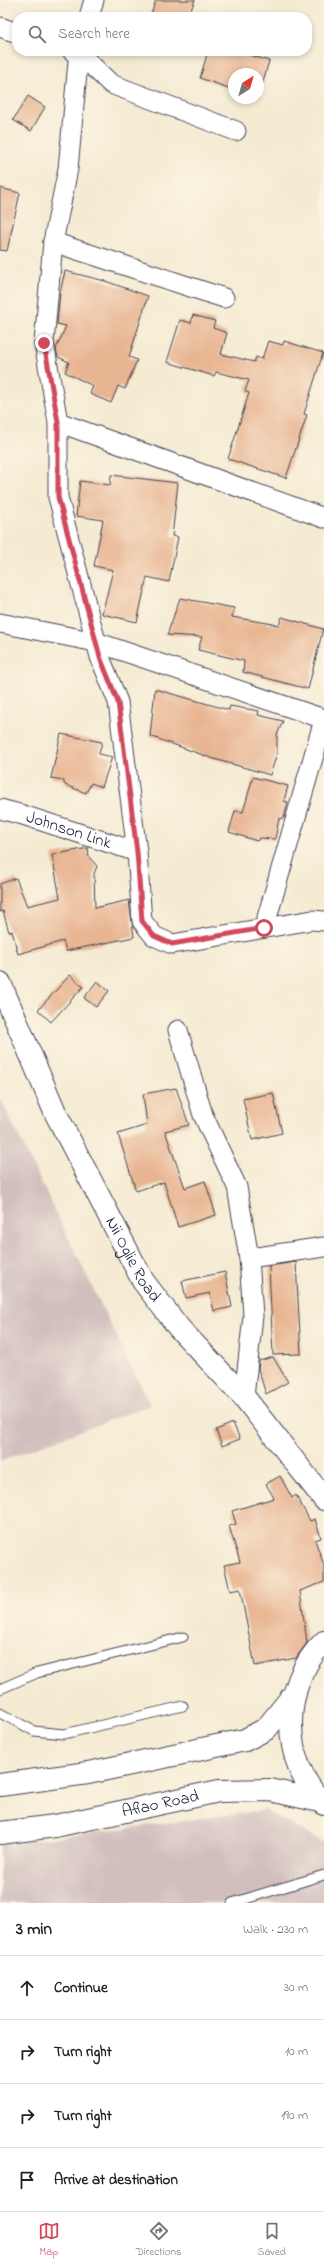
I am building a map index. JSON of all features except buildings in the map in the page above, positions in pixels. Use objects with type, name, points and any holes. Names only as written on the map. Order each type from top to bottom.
[{"type":"main road","name":"Nii Oglie Road","points":[[0,983],[55,1112],[143,1281],[179,1328],[244,1397],[324,1499]]},
{"type":"main road","points":[[0,1785],[88,1773],[245,1740],[266,1729],[295,1693],[310,1659],[323,1641]]},
{"type":"main road","points":[[295,1693],[291,1731],[294,1750],[300,1768],[322,1802]]},
{"type":"main road","name":"Aflao Road","points":[[0,1833],[55,1826],[219,1791],[270,1790],[322,1802]]},
{"type":"street","points":[[90,12],[94,0]]},
{"type":"street","points":[[0,27],[12,31]]},
{"type":"street","points":[[77,56],[68,169],[53,242],[44,343],[58,422],[58,497],[96,642],[118,702],[137,852],[142,921],[154,936],[172,944],[312,920],[324,921]]},
{"type":"street","points":[[81,56],[111,84],[236,131]]},
{"type":"street","points":[[53,242],[224,298]]},
{"type":"street","points":[[58,422],[324,518]]},
{"type":"street","points":[[0,623],[96,642],[324,719],[264,928]]},
{"type":"street","name":"Johnson Link","points":[[0,809],[137,852]]},
{"type":"street","points":[[178,1030],[203,1115],[237,1187],[250,1258],[253,1316],[244,1397]]},
{"type":"street","points":[[250,1258],[324,1247]]},
{"type":"lane","points":[[0,1689],[37,1673],[183,1637]]},
{"type":"lane","points":[[0,1713],[34,1731],[64,1734],[182,1706]]},
{"type":"lane","points":[[232,1903],[324,1875]]},
{"type":"shaded area","points":[[0,1098],[150,1405],[0,1461]]},
{"type":"shaded area","points":[[265,1810],[324,1843],[324,1903],[0,1903],[0,1845]]},
{"type":"route","points":[[44,343],[58,422],[58,497],[100,657],[118,702],[137,852],[142,921],[154,936],[172,944],[264,928]]}]
